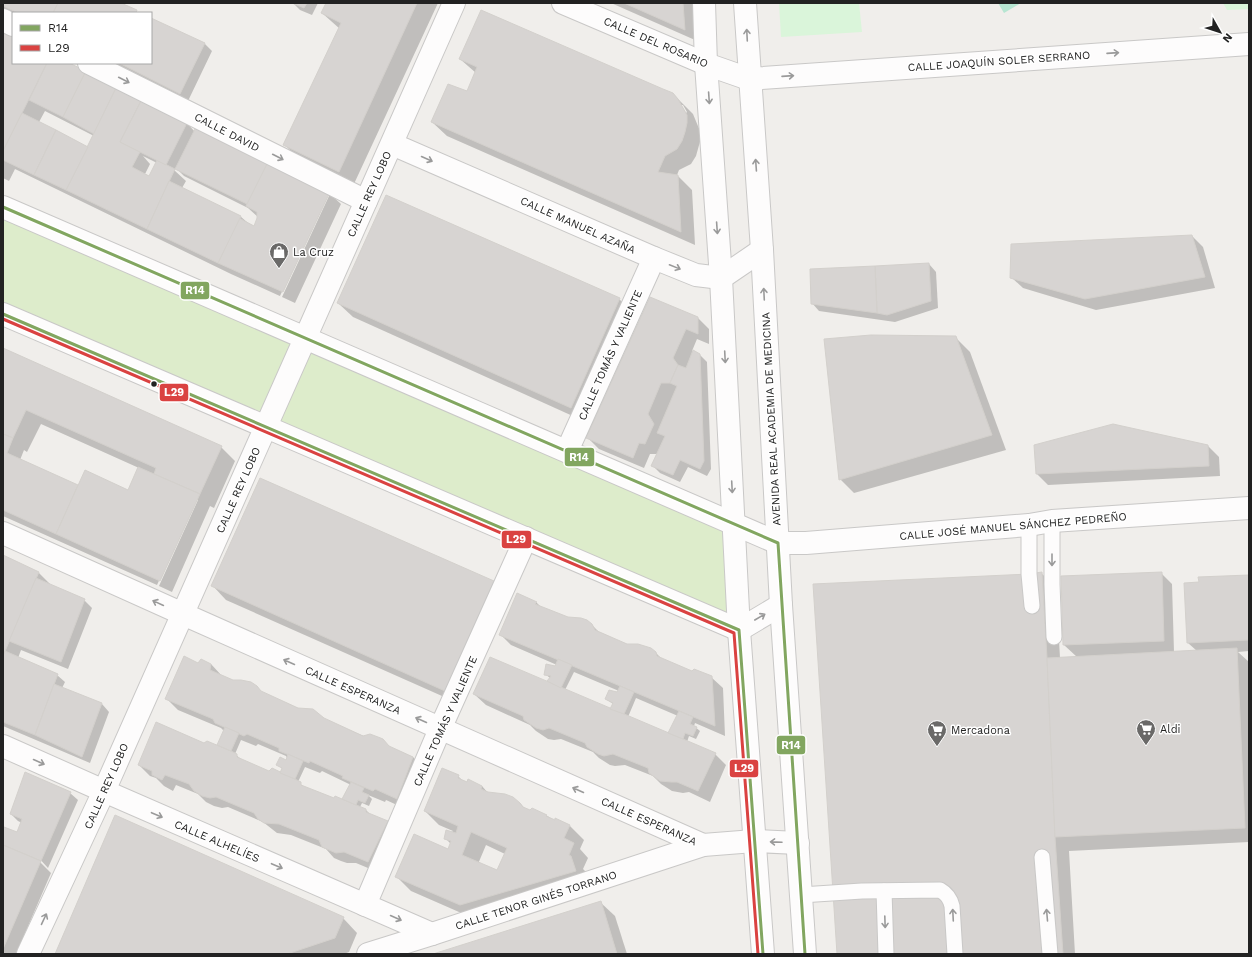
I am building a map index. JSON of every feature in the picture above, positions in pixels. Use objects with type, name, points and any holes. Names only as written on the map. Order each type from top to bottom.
[{"type":"street","name":"CALLE REY LOBO","points":[[28,954],[104,791],[454,3]]},
{"type":"street","name":"CALLE DEL ROSARIO","points":[[563,3],[706,64],[749,79]]},
{"type":"street","points":[[704,3],[706,64],[721,278],[739,630],[763,954]]},
{"type":"street","name":"AVENIDA REAL ACADEMIA DE MEDICINA","points":[[745,3],[749,79],[762,250],[781,605],[805,954]]},
{"type":"street","points":[[3,20],[12,24]]},
{"type":"street","name":"CALLE JOAQUÍN SOLER SERRANO","points":[[749,79],[1249,44]]},
{"type":"street","name":"CALLE DAVID","points":[[91,64],[366,201]]},
{"type":"street","name":"CALLE MANUEL AZAÑA","points":[[392,144],[654,258],[696,275],[721,278]]},
{"type":"street","points":[[3,207],[778,543]]},
{"type":"street","points":[[721,278],[762,250]]},
{"type":"street","name":"CALLE TOMÁS Y VALIENTE","points":[[567,451],[654,258]]},
{"type":"street","points":[[3,314],[739,630]]},
{"type":"street","name":"CALLE JOSÉ MANUEL SÁNCHEZ PEDREÑO","points":[[778,543],[806,543],[1029,525],[1052,521],[1249,508]]},
{"type":"street","name":"CALLE ESPERANZA","points":[[3,533],[703,845]]},
{"type":"street","name":"CALLE TOMÁS Y VALIENTE","points":[[365,905],[440,729],[526,538]]},
{"type":"street","points":[[739,630],[781,605]]},
{"type":"street","name":"CALLE ALHELÍES","points":[[3,746],[432,934]]},
{"type":"street","points":[[703,845],[754,841],[798,843]]},
{"type":"street","name":"CALLE TENOR GINÉS TORRANO","points":[[368,954],[703,845]]},
{"type":"lane","points":[[1052,521],[1054,638]]},
{"type":"lane","points":[[1029,525],[1029,574],[1032,606]]},
{"type":"lane","points":[[1042,857],[1050,954]]},
{"type":"lane","points":[[801,895],[862,891],[940,890],[951,899],[955,954]]},
{"type":"lane","points":[[884,891],[886,954]]},
{"type":"green space","points":[[779,3],[859,3],[862,32],[781,37]]},
{"type":"green space","points":[[998,3],[1021,3],[1004,13]]},
{"type":"green space","points":[[1223,3],[1249,3],[1249,9],[1227,10]]},
{"type":"green space","points":[[3,207],[734,524],[739,630],[3,314]]},
{"type":"building","points":[[3,3],[58,3],[54,12],[16,12],[3,6]]},
{"type":"building","points":[[58,3],[121,3],[137,10],[136,12],[54,12]]},
{"type":"building","points":[[292,3],[307,3],[304,8]]},
{"type":"building","points":[[326,3],[417,3],[339,172],[283,145],[341,23],[321,13]]},
{"type":"building","points":[[624,3],[683,3],[685,30]]},
{"type":"building","points":[[481,10],[673,93],[687,115],[687,123],[682,141],[677,149],[665,156],[658,172],[678,175],[681,232],[431,122],[448,84],[467,91],[477,67],[459,59]]},
{"type":"building","points":[[152,18],[205,43],[180,94],[121,64],[152,64]]},
{"type":"building","points":[[3,29],[12,34],[12,64],[46,64],[3,151]]},
{"type":"building","points":[[47,64],[71,64],[86,71],[63,117],[29,100]]},
{"type":"building","points":[[86,71],[117,86],[94,134],[63,117]]},
{"type":"building","points":[[117,86],[142,99],[120,142],[140,152],[132,167],[149,176],[157,160],[175,169],[147,229],[66,190]]},
{"type":"building","points":[[142,99],[187,123],[166,165],[120,142]]},
{"type":"building","points":[[22,113],[56,130],[34,175],[3,160],[3,151]]},
{"type":"building","points":[[196,127],[268,162],[247,204],[175,169]]},
{"type":"building","points":[[56,130],[88,147],[66,190],[34,175]]},
{"type":"building","points":[[268,162],[330,192],[283,292],[218,263],[239,218],[254,226],[257,218],[257,212],[246,206]]},
{"type":"building","points":[[169,181],[241,216],[218,263],[147,229]]},
{"type":"building","points":[[386,195],[620,298],[571,408],[337,303]]},
{"type":"building","points":[[1192,235],[1205,277],[1085,299],[1010,278],[1011,244]]},
{"type":"building","points":[[929,263],[931,301],[887,315],[877,313],[875,266]]},
{"type":"building","points":[[875,266],[877,313],[811,304],[810,269]]},
{"type":"building","points":[[650,297],[698,317],[698,334],[686,329],[673,358],[678,365],[670,383],[661,383],[648,414],[654,424],[645,444],[639,443],[633,458],[586,438]]},
{"type":"building","points":[[871,335],[956,336],[992,435],[839,480],[824,339]]},
{"type":"building","points":[[3,348],[222,446],[200,494],[154,474],[156,468],[26,410],[13,438],[3,434]]},
{"type":"building","points":[[693,350],[700,354],[704,461],[700,469],[680,460],[673,475],[651,466],[665,436],[657,433],[677,386],[670,383],[678,365],[686,368]]},
{"type":"building","points":[[1113,424],[1208,445],[1209,466],[1036,474],[1034,445]]},
{"type":"building","points":[[3,434],[13,438],[7,453],[78,485],[56,534],[3,510]]},
{"type":"building","points":[[138,467],[200,494],[160,581],[56,534],[85,470],[128,490]]},
{"type":"building","points":[[260,478],[494,581],[445,691],[211,586]]},
{"type":"building","points":[[3,555],[39,572],[3,656]]},
{"type":"building","name":"Mercadona","points":[[1042,572],[1055,837],[1063,954],[837,954],[813,584],[1029,574]]},
{"type":"building","points":[[1162,572],[1164,641],[1063,645],[1061,576]]},
{"type":"building","points":[[1249,575],[1249,640],[1187,643],[1184,583],[1199,582],[1198,577]]},
{"type":"building","points":[[36,578],[85,599],[61,662],[9,641]]},
{"type":"building","points":[[517,593],[537,602],[535,604],[568,617],[587,620],[592,624],[595,630],[627,644],[638,644],[651,648],[656,652],[657,656],[692,671],[694,669],[712,676],[715,726],[499,635]]},
{"type":"building","name":"Aldi","points":[[1237,648],[1245,828],[1055,837],[1047,658]]},
{"type":"building","points":[[5,651],[58,674],[35,735],[3,722],[3,656]]},
{"type":"building","points":[[184,656],[198,663],[201,659],[211,664],[210,670],[233,680],[251,682],[261,691],[298,708],[313,709],[324,718],[363,736],[370,734],[383,739],[389,746],[413,757],[397,799],[375,789],[373,791],[342,778],[343,776],[310,761],[309,763],[279,751],[279,748],[247,734],[244,736],[215,723],[213,719],[165,699]]},
{"type":"building","points":[[490,657],[716,753],[698,791],[677,782],[660,781],[649,773],[648,768],[613,754],[604,756],[598,754],[587,747],[585,743],[549,728],[543,730],[536,728],[524,720],[523,716],[473,694]]},
{"type":"building","points":[[558,659],[572,665],[561,688],[547,681],[551,676],[544,675],[546,664],[555,666]]},
{"type":"building","points":[[54,684],[102,703],[82,757],[35,735]]},
{"type":"building","points":[[620,686],[634,692],[624,714],[610,709],[613,703],[605,699],[609,690],[617,692]]},
{"type":"building","points":[[679,711],[693,717],[690,724],[697,727],[693,736],[685,733],[683,739],[668,733]]},
{"type":"building","points":[[156,722],[204,743],[207,741],[231,751],[237,754],[237,757],[269,771],[272,768],[301,782],[301,785],[334,798],[335,796],[366,809],[366,812],[388,821],[368,862],[344,852],[336,853],[322,847],[319,840],[279,824],[264,823],[258,819],[254,813],[216,797],[210,798],[202,796],[194,791],[189,784],[165,775],[162,780],[152,775],[152,771],[138,765]]},
{"type":"building","points":[[225,727],[239,733],[231,751],[217,745]]},
{"type":"building","points":[[288,754],[303,761],[295,779],[280,773],[282,768],[276,765],[280,757],[286,760]]},
{"type":"building","points":[[442,768],[459,775],[458,778],[467,782],[468,779],[482,786],[481,789],[488,792],[505,794],[513,797],[523,807],[530,810],[532,808],[547,815],[546,816],[555,820],[555,818],[570,825],[564,838],[574,843],[569,855],[571,856],[576,871],[460,905],[395,877],[414,834],[448,849],[451,841],[444,839],[446,830],[456,833],[458,826],[424,811]],"holes":[[[471,832],[507,848],[497,870],[462,855]]]},
{"type":"building","points":[[25,772],[71,792],[41,861],[3,845],[4,827],[17,832],[22,819],[10,814]]},
{"type":"building","points":[[351,782],[364,788],[362,792],[369,795],[365,803],[358,800],[356,805],[342,799]]},
{"type":"building","points":[[115,815],[344,917],[335,938],[287,954],[55,954]]},
{"type":"building","points":[[3,845],[41,861],[3,949]]},
{"type":"building","points":[[601,901],[617,954],[433,954]]},
{"type":"transit line","name":"R14","points":[[3,207],[778,543],[805,954]]},
{"type":"transit line","name":"R14","points":[[3,314],[739,630],[763,954]]},
{"type":"transit line","name":"L29","points":[[3,319],[734,633],[758,954]]},
{"type":"place","name":"La Cruz","points":[[279,269]]},
{"type":"place","name":"Aldi","points":[[1146,746]]},
{"type":"place","name":"Mercadona","points":[[937,747]]}]
